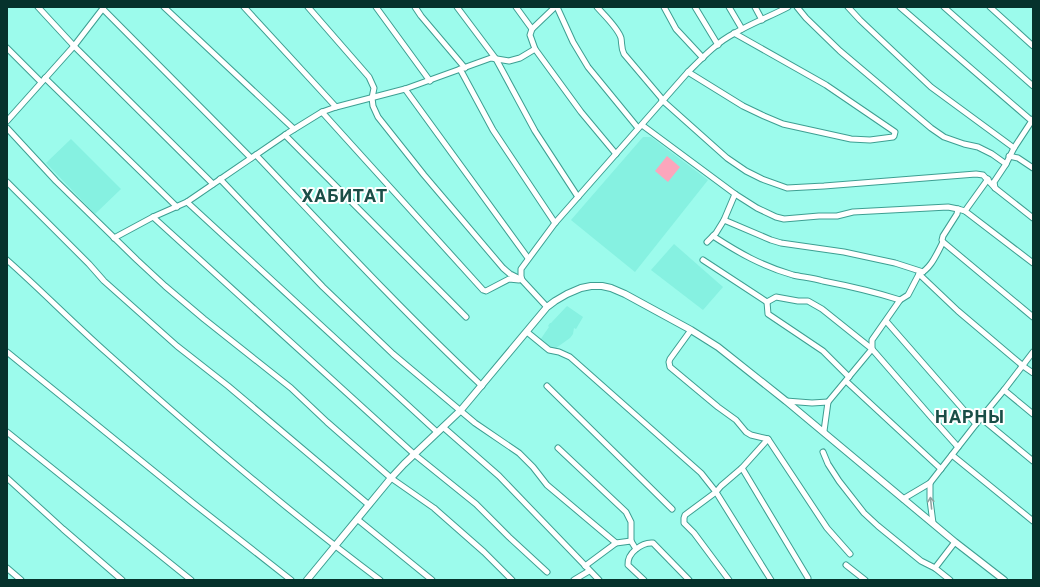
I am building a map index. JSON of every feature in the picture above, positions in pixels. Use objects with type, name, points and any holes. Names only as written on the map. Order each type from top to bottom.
[{"type":"main road","points":[[307,580],[391,478],[461,410],[547,308],[567,294],[581,288],[591,286],[611,288],[625,294],[691,330],[718,347],[824,431],[903,499],[1004,580]]},
{"type":"street","points":[[38,7],[74,46],[213,184]]},
{"type":"street","points":[[164,7],[294,129]]},
{"type":"street","points":[[244,7],[336,107]]},
{"type":"street","points":[[308,7],[370,78],[374,88],[372,98],[373,106],[378,117],[424,176],[503,268],[510,274],[522,280],[547,308]]},
{"type":"street","points":[[376,7],[430,81]]},
{"type":"street","points":[[415,7],[463,69],[493,130],[554,223]]},
{"type":"street","points":[[457,7],[496,59],[535,131],[578,197]]},
{"type":"street","points":[[516,7],[532,29]]},
{"type":"street","points":[[616,154],[581,112],[535,49],[530,36],[532,29],[556,7],[573,42],[588,67],[640,126],[757,208],[776,217],[784,218],[837,216],[853,212],[879,210],[948,207],[965,212],[1033,263]]},
{"type":"street","points":[[597,7],[617,31],[621,38],[621,48],[624,54],[663,100],[727,158],[746,171],[762,179],[787,188],[976,174],[983,175],[995,188],[1033,218]]},
{"type":"street","points":[[664,7],[676,29],[703,58]]},
{"type":"street","points":[[695,7],[718,45]]},
{"type":"street","points":[[729,7],[742,29]]},
{"type":"street","points":[[755,7],[762,20]]},
{"type":"street","points":[[522,280],[521,269],[554,223],[688,72],[734,33],[781,9],[788,7]]},
{"type":"street","points":[[797,7],[806,18],[840,51],[931,128],[944,137],[992,154],[1006,164]]},
{"type":"street","points":[[848,7],[931,87],[1014,148]]},
{"type":"street","points":[[900,7],[1033,120],[994,182],[995,188]]},
{"type":"street","points":[[944,7],[1033,86]]},
{"type":"street","points":[[990,7],[1033,46]]},
{"type":"street","points":[[8,118],[74,46],[103,8],[482,386]]},
{"type":"street","points":[[688,72],[743,106],[783,124],[851,139],[870,140],[894,136],[895,132],[826,85],[734,33]]},
{"type":"street","points":[[7,48],[43,80],[177,207]]},
{"type":"street","points":[[114,238],[153,217],[187,202],[294,129],[322,112],[405,89],[491,58],[509,61],[520,58],[535,49]]},
{"type":"street","points":[[405,89],[528,258]]},
{"type":"street","points":[[322,112],[483,290],[486,291],[509,279],[522,280]]},
{"type":"street","points":[[7,128],[56,182],[165,286],[291,388],[391,478],[434,508],[484,552],[512,580]]},
{"type":"street","points":[[286,135],[466,317]]},
{"type":"street","points":[[1010,156],[1018,158],[1033,168]]},
{"type":"street","points":[[220,179],[328,292],[393,354],[475,423],[519,453],[534,467],[547,485],[616,543]]},
{"type":"street","points":[[965,212],[988,179]]},
{"type":"street","points":[[7,182],[104,281],[177,346],[228,386],[369,505]]},
{"type":"street","points":[[707,242],[716,233],[724,220],[735,194]]},
{"type":"street","points":[[187,202],[437,432]]},
{"type":"street","points":[[824,431],[828,402],[872,349],[872,340],[900,300],[908,295],[921,273],[933,260],[943,242],[943,236],[957,214],[958,209]]},
{"type":"street","points":[[153,217],[414,454],[476,504],[547,572]]},
{"type":"street","points":[[724,220],[781,243],[844,252],[895,263],[921,273],[958,311],[1033,373]]},
{"type":"street","points":[[713,236],[740,254],[761,264],[793,275],[857,288],[900,300]]},
{"type":"street","points":[[943,242],[1033,317]]},
{"type":"street","points":[[7,260],[107,353],[246,474],[335,546],[380,580]]},
{"type":"street","points":[[703,260],[767,302]]},
{"type":"street","points":[[767,302],[776,297],[798,301],[808,301],[822,310],[872,349],[958,447]]},
{"type":"street","points":[[767,302],[768,314],[823,351],[847,379],[941,469]]},
{"type":"street","points":[[886,321],[976,424]]},
{"type":"street","points":[[691,330],[670,359],[670,367],[736,420],[746,432],[751,435],[768,439],[827,528],[850,554]]},
{"type":"street","points":[[527,332],[549,350],[570,356],[701,473],[716,492],[771,580]]},
{"type":"street","points":[[7,352],[193,503],[291,580]]},
{"type":"street","points":[[903,499],[930,483],[1033,352]]},
{"type":"street","points":[[547,386],[672,509]]},
{"type":"street","points":[[1004,390],[1033,414]]},
{"type":"street","points":[[786,401],[812,403],[828,402]]},
{"type":"street","points":[[981,418],[1033,461]]},
{"type":"street","points":[[443,427],[498,476],[599,580]]},
{"type":"street","points":[[7,432],[191,580]]},
{"type":"street","points":[[729,580],[694,533],[684,523],[684,518],[685,515],[716,492],[742,468],[768,439]]},
{"type":"street","points":[[558,448],[626,512],[631,522],[631,541],[636,549]]},
{"type":"street","points":[[823,452],[831,470],[864,513],[921,561],[935,568],[950,580]]},
{"type":"street","points":[[952,455],[1033,521]]},
{"type":"street","points":[[742,468],[808,580]]},
{"type":"street","points":[[7,478],[122,580]]},
{"type":"street","points":[[930,483],[930,500],[933,523]]},
{"type":"street","points":[[357,519],[432,580]]},
{"type":"street","points":[[584,566],[616,543],[631,541]]},
{"type":"street","points":[[935,568],[955,542]]},
{"type":"street","points":[[644,580],[628,565],[629,558],[636,549],[648,543],[653,543],[689,580]]},
{"type":"street","points":[[846,565],[864,580]]},
{"type":"street","points":[[7,568],[21,580]]},
{"type":"street","points":[[574,580],[589,570]]},
{"type":"shaded area","points":[[643,137],[651,137],[708,180],[635,272],[571,220]]},
{"type":"shaded area","points":[[71,139],[121,189],[95,214],[46,163]]},
{"type":"shaded area","points":[[667,156],[680,167],[668,182],[655,171]]},
{"type":"shaded area","points":[[674,244],[723,287],[703,310],[651,270]]},
{"type":"shaded area","points":[[567,306],[583,317],[576,329],[574,328],[573,334],[570,338],[553,350],[540,340],[550,323]]},
{"type":"district","name":"ХАБИТАТ","points":[[345,196]]},
{"type":"district","name":"НАРНЫ","points":[[970,417]]}]
